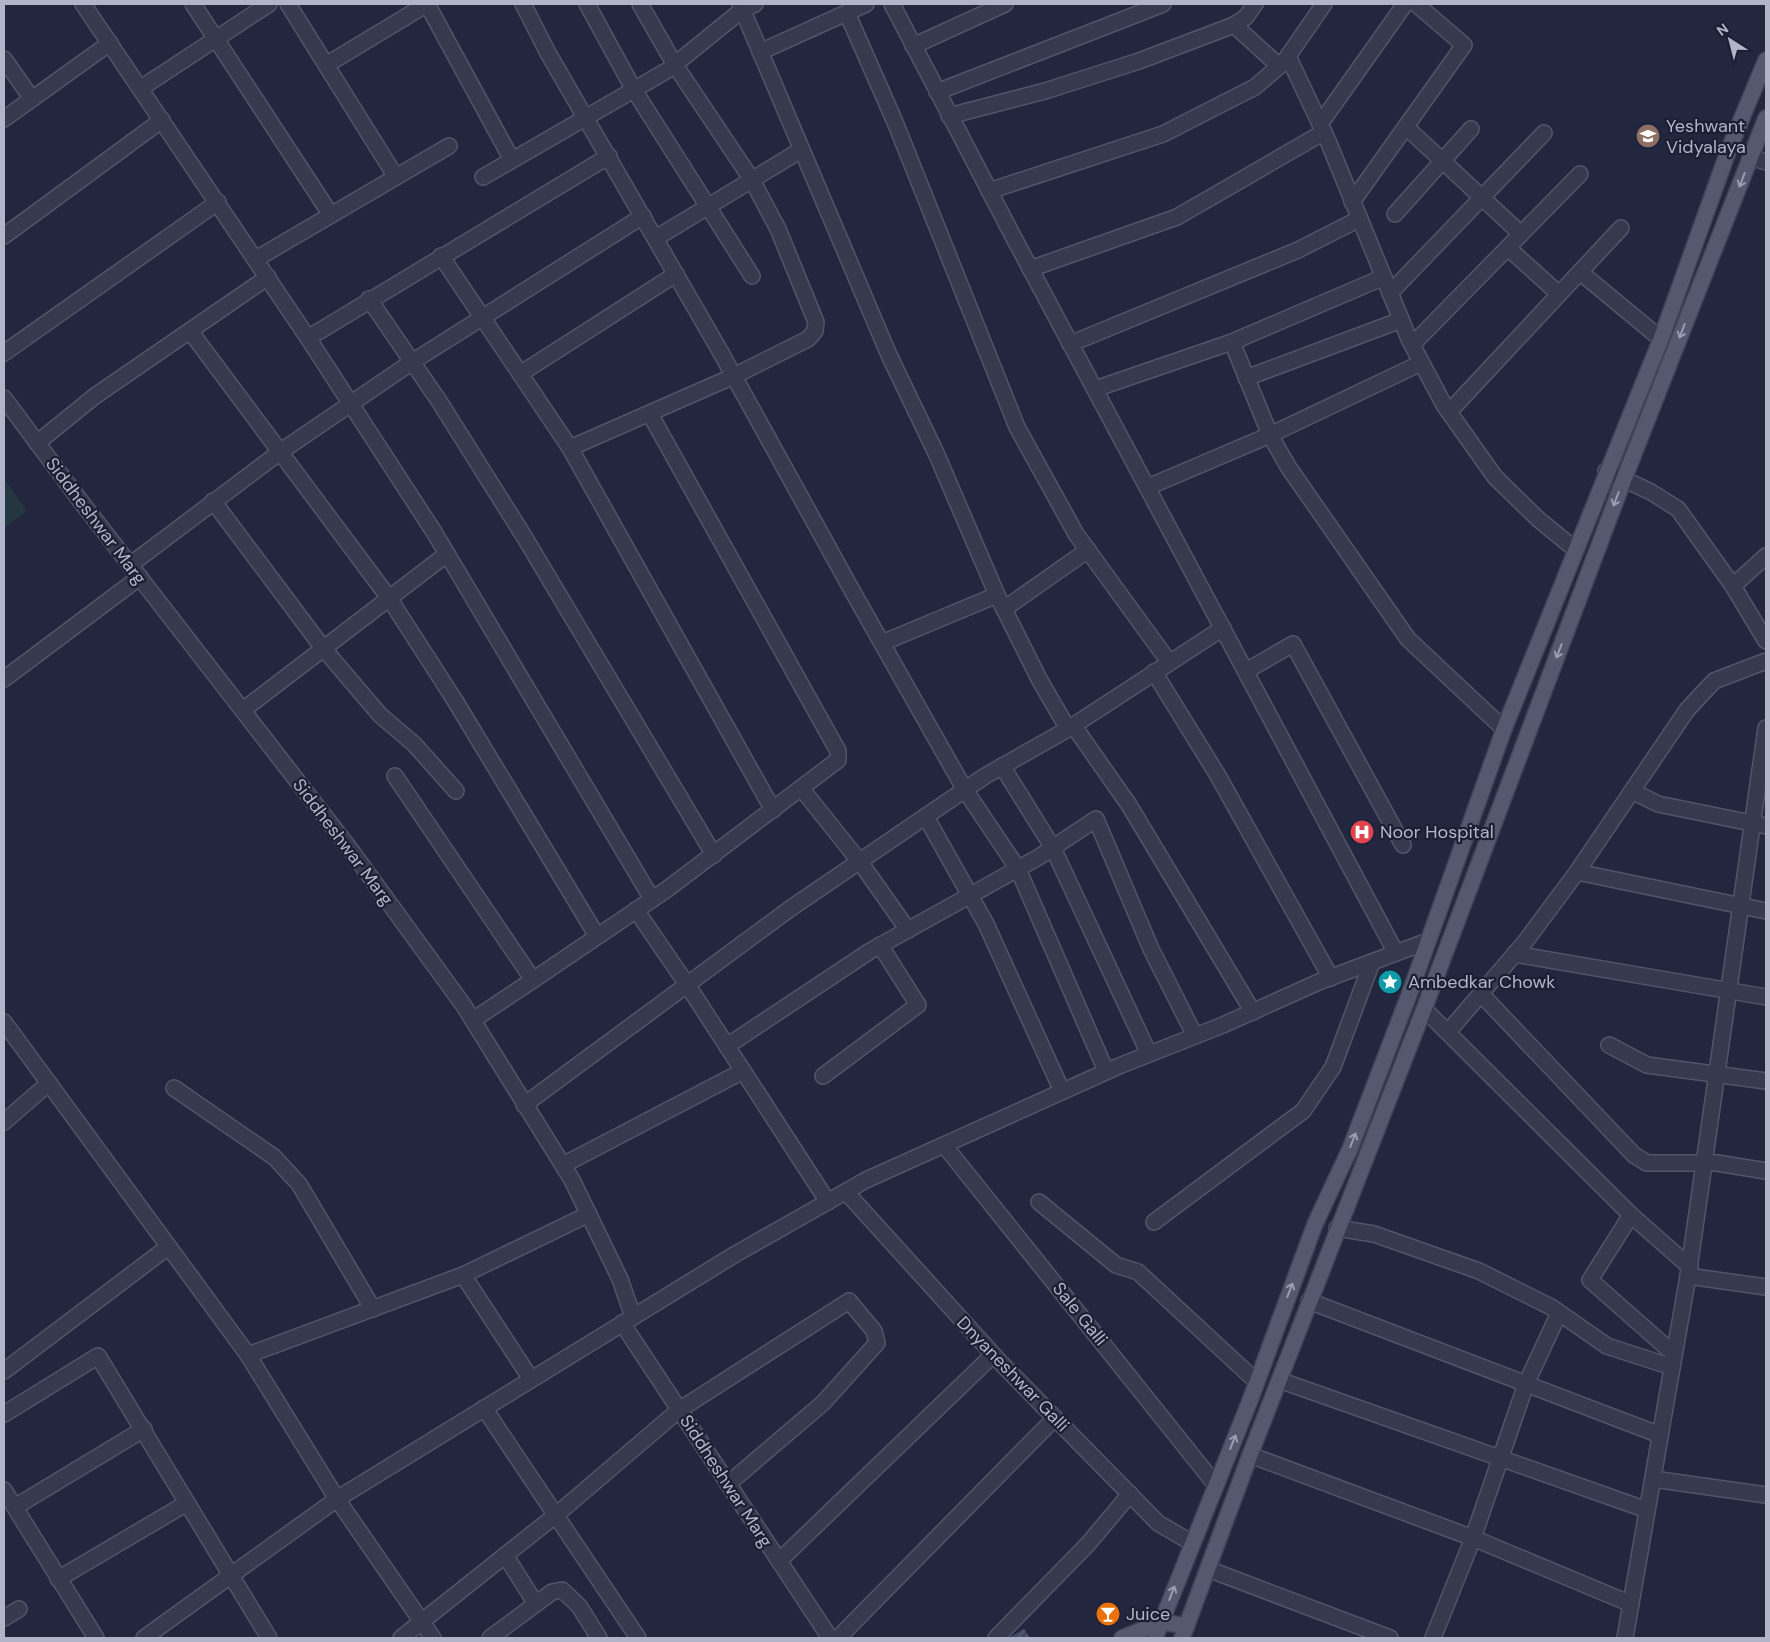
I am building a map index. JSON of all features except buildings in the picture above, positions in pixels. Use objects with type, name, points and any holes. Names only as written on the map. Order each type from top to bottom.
[{"type":"main road","points":[[1155,1638],[1257,1382],[1315,1224],[1350,1149],[1504,730],[1606,471],[1661,338],[1729,149],[1766,60]]},
{"type":"main road","points":[[1122,1638],[1160,1622],[1185,1632],[1250,1455],[1424,1009],[1624,479],[1766,118]]},
{"type":"street","points":[[83,4],[218,202],[352,404],[447,554],[652,899]]},
{"type":"street","points":[[193,4],[330,215]]},
{"type":"street","points":[[141,88],[269,4]]},
{"type":"street","points":[[288,4],[396,177]]},
{"type":"street","points":[[326,65],[428,4],[512,160]]},
{"type":"street","points":[[523,4],[734,376],[965,790],[1018,869],[1106,1071]]},
{"type":"street","points":[[587,4],[634,90],[752,276]]},
{"type":"street","points":[[570,448],[734,376],[808,339],[815,331],[816,322],[778,230],[752,180],[675,65],[640,4]]},
{"type":"street","points":[[760,52],[866,4]]},
{"type":"street","points":[[892,4],[1030,269],[1396,953]]},
{"type":"street","points":[[913,46],[1005,4]]},
{"type":"street","points":[[937,92],[1163,4]]},
{"type":"street","points":[[950,116],[1044,91],[1138,61],[1234,25],[1246,16],[1255,4]]},
{"type":"street","points":[[989,191],[1163,134],[1255,87],[1284,61],[1324,4]]},
{"type":"street","points":[[1030,269],[1177,217],[1322,128],[1405,4]]},
{"type":"street","points":[[1352,202],[1464,46],[1416,4]]},
{"type":"street","points":[[484,177],[675,65],[746,6],[760,52],[801,150],[889,355],[936,453],[1000,602],[1039,679],[1070,727],[1129,805],[1253,1012]]},
{"type":"street","points":[[847,13],[895,122],[1017,427],[1076,534],[1170,662]]},
{"type":"street","points":[[1234,25],[1284,61],[1322,128],[1412,345],[1449,412],[1496,477],[1538,519],[1576,550]]},
{"type":"street","points":[[4,119],[110,43]]},
{"type":"street","points":[[4,59],[32,99]]},
{"type":"street","points":[[4,236],[162,120]]},
{"type":"street","points":[[1406,127],[1520,234]]},
{"type":"street","points":[[1395,214],[1471,129]]},
{"type":"street","points":[[1390,293],[1544,133]]},
{"type":"street","points":[[256,259],[449,146]]},
{"type":"street","points":[[656,238],[801,150]]},
{"type":"street","points":[[308,338],[369,299],[609,156]]},
{"type":"street","points":[[1750,157],[1766,162]]},
{"type":"street","points":[[1412,345],[1580,174]]},
{"type":"street","points":[[4,353],[218,202]]},
{"type":"street","points":[[130,565],[280,452],[412,362],[643,216]]},
{"type":"street","points":[[1070,344],[1289,253],[1359,219]]},
{"type":"street","points":[[1449,412],[1621,228]]},
{"type":"street","points":[[1508,248],[1560,294]]},
{"type":"street","points":[[441,256],[570,448],[773,810]]},
{"type":"street","points":[[1580,272],[1661,338]]},
{"type":"street","points":[[520,374],[676,274]]},
{"type":"street","points":[[37,443],[96,396],[268,277]]},
{"type":"street","points":[[1094,389],[1232,342],[1384,277]]},
{"type":"street","points":[[369,299],[412,362],[525,538],[714,854]]},
{"type":"street","points":[[1246,378],[1401,320]]},
{"type":"street","points":[[190,331],[389,598],[454,699],[597,936]]},
{"type":"street","points":[[1232,342],[1270,435],[1289,468],[1408,639],[1504,730]]},
{"type":"street","points":[[1148,487],[1270,435],[1421,363]]},
{"type":"street","name":"Siddheshwar Marg","points":[[4,398],[130,565],[350,849],[472,1020],[563,1165],[620,1278],[627,1320],[679,1410],[830,1638]]},
{"type":"street","points":[[472,1020],[652,899],[838,760],[838,751],[650,414]]},
{"type":"street","points":[[1606,471],[1678,508],[1732,586],[1766,641]]},
{"type":"street","points":[[214,502],[323,648],[380,715],[414,744],[456,791]]},
{"type":"street","points":[[882,643],[1000,602],[1088,550]]},
{"type":"street","points":[[243,710],[447,554]]},
{"type":"street","points":[[1732,586],[1766,556]]},
{"type":"street","points":[[4,679],[140,577]]},
{"type":"street","points":[[524,1105],[688,986],[791,908],[1002,766],[1070,727],[1223,628]]},
{"type":"street","points":[[1246,671],[1293,644],[1403,846]]},
{"type":"street","points":[[1448,1032],[1514,954],[1577,872],[1687,710],[1714,681],[1766,660]]},
{"type":"street","points":[[1154,672],[1216,774],[1331,978]]},
{"type":"street","points":[[1625,1638],[1689,1272],[1741,907],[1760,825],[1766,728]]},
{"type":"street","points":[[1002,766],[1053,848],[1149,1054]]},
{"type":"street","points":[[395,776],[533,980]]},
{"type":"street","points":[[801,788],[860,862],[908,930]]},
{"type":"street","points":[[1632,791],[1658,804],[1760,825]]},
{"type":"street","points":[[926,817],[970,896],[1018,991],[1062,1091]]},
{"type":"street","points":[[727,1046],[880,945],[1018,869],[1096,819],[1151,949],[1195,1036]]},
{"type":"street","points":[[1577,872],[1766,911]]},
{"type":"street","points":[[636,910],[688,986],[828,1202]]},
{"type":"street","points":[[144,1638],[337,1500],[734,1254],[846,1192],[1106,1071],[1195,1036],[1331,978],[1428,941]]},
{"type":"street","points":[[824,1076],[918,1005],[880,945]]},
{"type":"street","points":[[1514,954],[1766,997]]},
{"type":"street","points":[[1154,1222],[1303,1111],[1333,1067],[1372,962]]},
{"type":"street","points":[[1481,994],[1634,1155],[1648,1163],[1704,1163],[1766,1171]]},
{"type":"street","points":[[1424,1009],[1689,1272],[1766,1287]]},
{"type":"street","points":[[4,1022],[8,1039],[49,1083],[248,1355],[337,1500],[434,1638]]},
{"type":"street","points":[[1609,1045],[1647,1065],[1718,1073],[1766,1081]]},
{"type":"street","points":[[563,1165],[743,1071]]},
{"type":"street","points":[[4,1122],[49,1083]]},
{"type":"street","points":[[174,1088],[274,1157],[298,1184],[373,1309]]},
{"type":"street","name":"Sale Galli","points":[[944,1145],[1216,1484]]},
{"type":"street","name":"Dnyaneshwar Galli","points":[[846,1192],[993,1355],[1158,1523],[1192,1543]]},
{"type":"street","points":[[1039,1202],[1116,1265],[1138,1272],[1257,1382]]},
{"type":"street","points":[[248,1355],[463,1275],[589,1214]]},
{"type":"street","points":[[1630,1214],[1590,1280],[1673,1361]]},
{"type":"street","points":[[1337,1228],[1374,1234],[1463,1265],[1559,1313],[1607,1346],[1673,1361]]},
{"type":"street","points":[[4,1371],[168,1247]]},
{"type":"street","points":[[463,1275],[531,1379]]},
{"type":"street","points":[[401,1638],[556,1515],[679,1410],[849,1300],[874,1331],[877,1344],[823,1403],[728,1484]]},
{"type":"street","points":[[1309,1301],[1660,1435]]},
{"type":"street","points":[[1433,1638],[1473,1538],[1526,1384],[1559,1313]]},
{"type":"street","points":[[779,1561],[993,1355]]},
{"type":"street","points":[[4,1414],[98,1356],[144,1429],[268,1638]]},
{"type":"street","points":[[1279,1380],[1648,1510]]},
{"type":"street","points":[[484,1408],[638,1638]]},
{"type":"street","points":[[838,1638],[1055,1418]]},
{"type":"street","points":[[14,1507],[144,1429]]},
{"type":"street","points":[[1250,1455],[1473,1538],[1631,1604]]},
{"type":"street","points":[[1653,1479],[1766,1494]]},
{"type":"street","points":[[4,1490],[96,1638]]},
{"type":"street","points":[[996,1638],[1088,1544],[1130,1494]]},
{"type":"street","points":[[58,1579],[187,1503]]},
{"type":"street","points":[[505,1555],[536,1604]]},
{"type":"street","points":[[1208,1569],[1390,1638]]},
{"type":"street","points":[[490,1638],[552,1592],[562,1590],[579,1606],[599,1638]]},
{"type":"street","points":[[4,1618],[19,1609]]},
{"type":"shaded area","points":[[4,479],[27,511],[4,528]]},
{"type":"place","name":"Yeshwant Vidyalaya","points":[[1648,136]]},
{"type":"place","name":"Noor Hospital","points":[[1362,832]]},
{"type":"place","name":"Ambedkar Chowk","points":[[1390,982]]},
{"type":"place","name":"Juice","points":[[1108,1614]]}]
